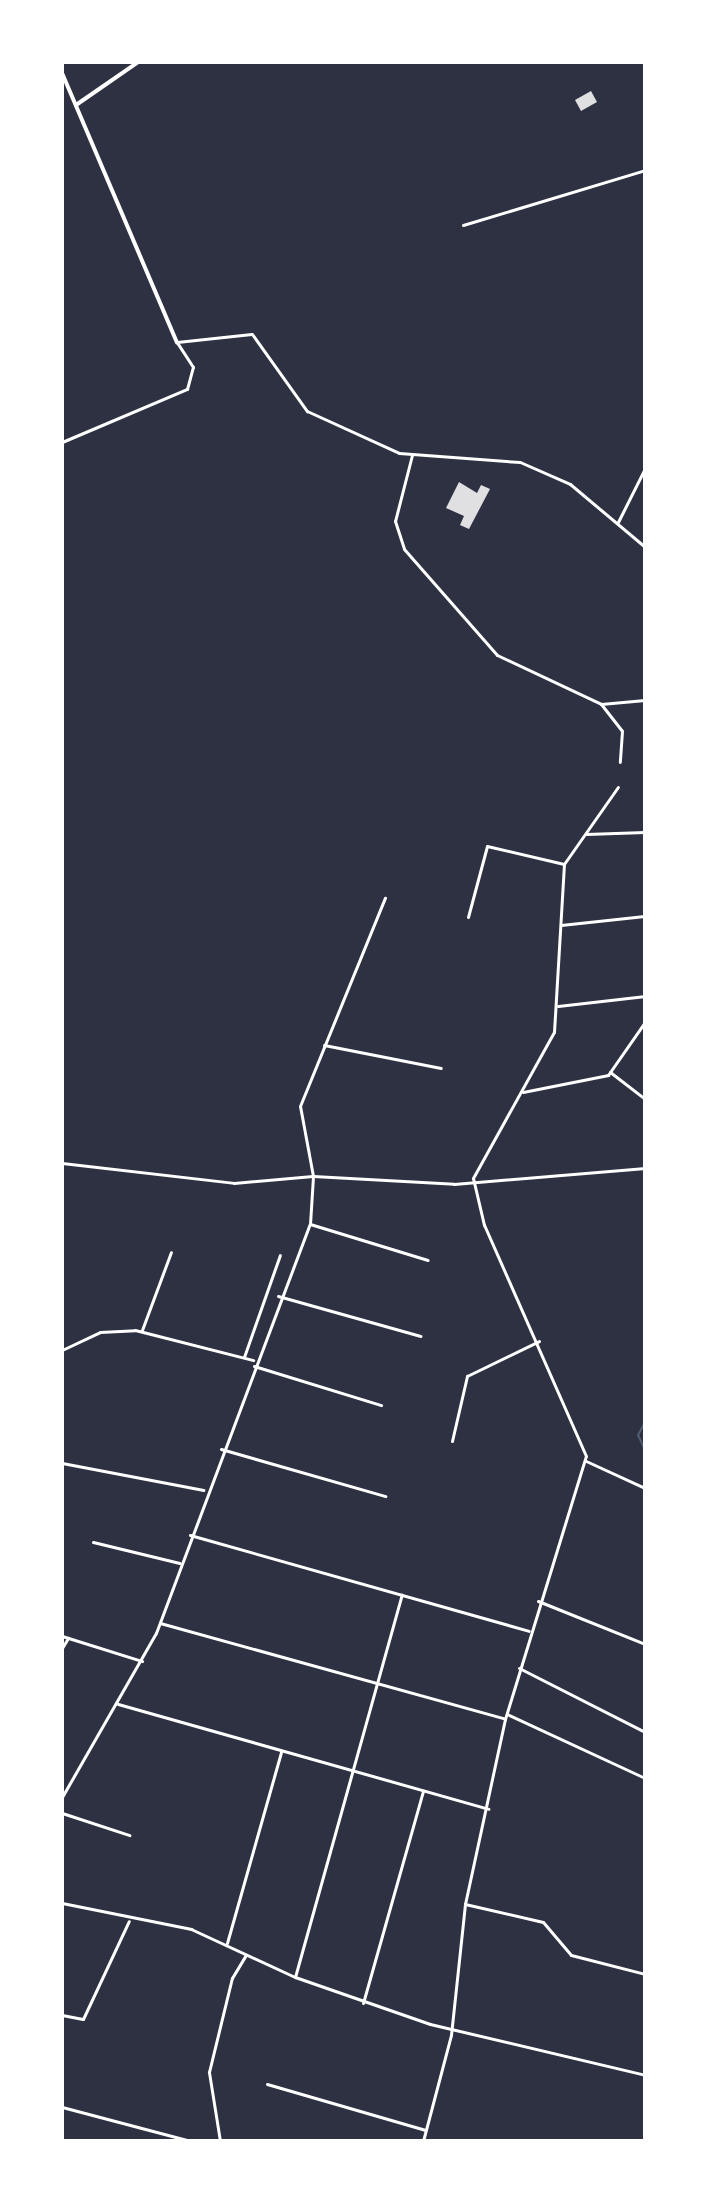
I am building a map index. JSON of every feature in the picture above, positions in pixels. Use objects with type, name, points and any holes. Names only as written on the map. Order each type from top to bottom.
[{"type":"main road","points":[[76,105],[138,62]]},
{"type":"main road","points":[[62,73],[177,342]]},
{"type":"street","points":[[463,225],[645,170]]},
{"type":"street","points":[[62,442],[187,389],[193,367],[177,342],[260,336],[307,411],[412,455],[520,462],[570,484],[645,547]]},
{"type":"street","points":[[412,455],[395,521],[411,559],[497,655],[601,704],[619,725],[620,762]]},
{"type":"street","points":[[618,522],[645,468]]},
{"type":"street","points":[[601,704],[645,700]]},
{"type":"street","points":[[423,2141],[451,2029],[465,1904],[506,1716],[538,1601],[586,1461],[581,1432],[484,1225],[473,1182],[523,1092],[558,1006],[564,864],[618,787]]},
{"type":"street","points":[[586,833],[645,832]]},
{"type":"street","points":[[468,917],[487,846],[564,864]]},
{"type":"street","points":[[62,1797],[142,1661],[160,1623],[205,1490],[278,1296],[310,1224],[313,1176],[299,1111],[385,898]]},
{"type":"street","points":[[560,925],[645,916]]},
{"type":"street","points":[[558,1006],[645,996]]},
{"type":"street","points":[[523,1092],[610,1072],[645,1022]]},
{"type":"street","points":[[324,1045],[441,1068]]},
{"type":"street","points":[[610,1072],[645,1099]]},
{"type":"street","points":[[62,1163],[234,1183],[313,1176],[473,1182],[645,1168]]},
{"type":"street","points":[[310,1224],[428,1260]]},
{"type":"street","points":[[142,1330],[171,1252]]},
{"type":"street","points":[[244,1357],[280,1255]]},
{"type":"street","points":[[278,1296],[420,1336]]},
{"type":"street","points":[[62,1350],[110,1330],[142,1330],[244,1357],[381,1405]]},
{"type":"street","points":[[452,1441],[467,1376],[539,1341]]},
{"type":"street","points":[[221,1449],[385,1496]]},
{"type":"street","points":[[586,1461],[645,1488]]},
{"type":"street","points":[[62,1463],[205,1490]]},
{"type":"street","points":[[190,1535],[529,1631]]},
{"type":"street","points":[[93,1542],[180,1563]]},
{"type":"street","points":[[295,1977],[402,1595]]},
{"type":"street","points":[[538,1601],[645,1644]]},
{"type":"street","points":[[160,1623],[377,1684],[506,1716],[645,1778]]},
{"type":"street","points":[[62,1636],[142,1661]]},
{"type":"street","points":[[62,1648],[68,1638]]},
{"type":"street","points":[[519,1668],[645,1732]]},
{"type":"street","points":[[117,1704],[488,1809]]},
{"type":"street","points":[[227,1943],[281,1752]]},
{"type":"street","points":[[363,2003],[423,1791]]},
{"type":"street","points":[[62,1813],[129,1835]]},
{"type":"street","points":[[62,1903],[129,1921],[176,1926],[227,1943],[295,1977],[363,2003],[451,2029],[645,2075]]},
{"type":"street","points":[[465,1904],[543,1922],[571,1955],[645,1974]]},
{"type":"street","points":[[62,2015],[83,2019],[129,1921]]},
{"type":"street","points":[[220,2141],[209,2072],[232,1978],[246,1955]]},
{"type":"street","points":[[267,2084],[426,2130]]},
{"type":"street","points":[[62,2107],[191,2141]]},
{"type":"building","points":[[591,91],[597,102],[581,111],[575,100]]},
{"type":"building","points":[[459,482],[477,493],[481,485],[490,489],[469,529],[460,525],[464,516],[446,508]]},
{"type":"waterway","points":[[645,1422],[638,1435],[645,1450]]}]
